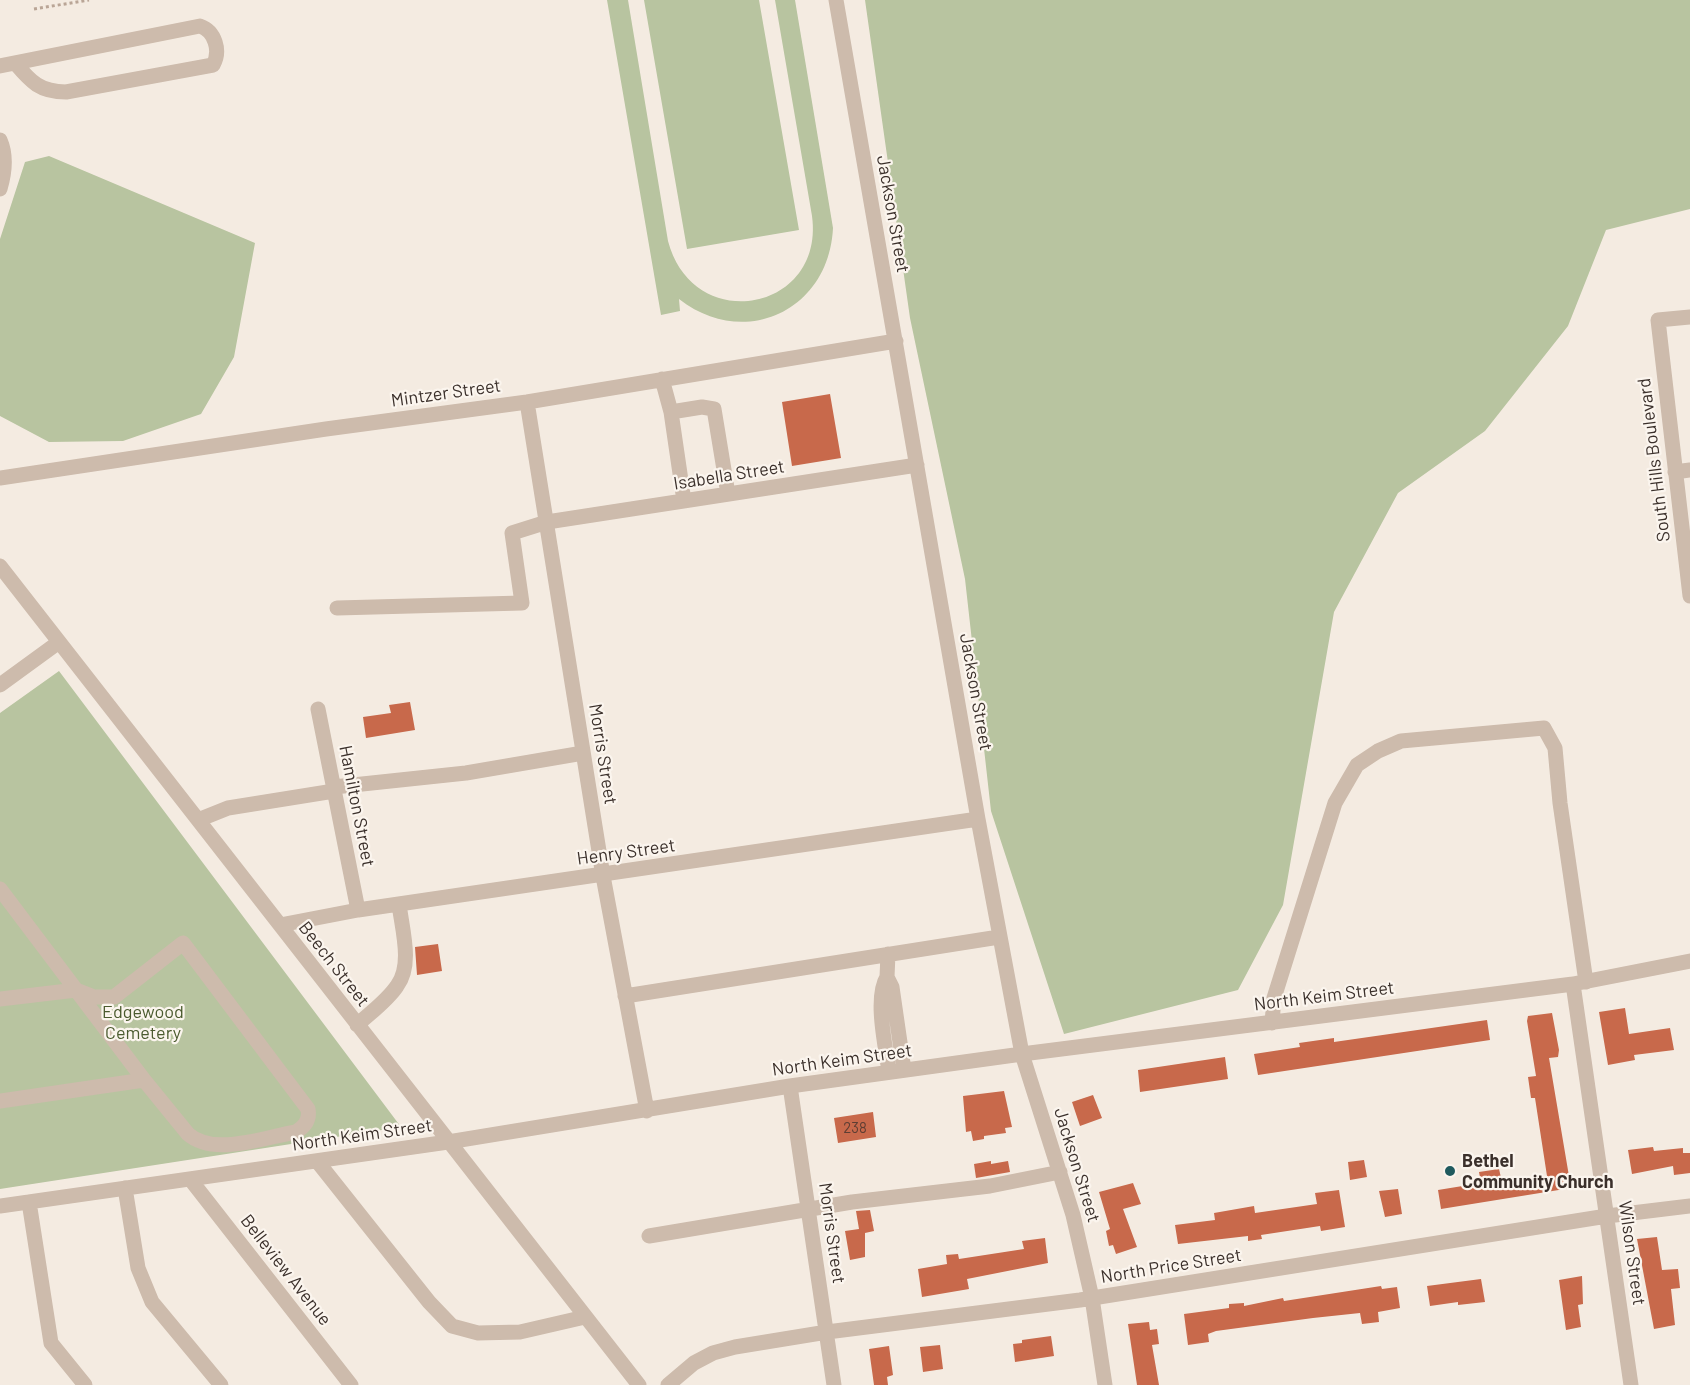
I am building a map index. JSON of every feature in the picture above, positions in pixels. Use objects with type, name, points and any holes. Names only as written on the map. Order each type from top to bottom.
[{"type":"street","name":"Jackson Street","points":[[836,0],[999,937],[1022,1054],[1073,1215],[1092,1298],[1105,1385]]},
{"type":"street","points":[[200,26],[208,29],[214,37],[216,59],[213,65],[66,92],[48,92],[33,85],[7,64],[200,26]]},
{"type":"street","points":[[0,140],[4,148],[5,169],[0,189]]},
{"type":"street","name":"South Hills Boulevard","points":[[1690,317],[1658,320],[1683,471],[1690,596]]},
{"type":"street","name":"Mintzer Street","points":[[0,478],[326,429],[526,402],[896,341]]},
{"type":"street","points":[[662,379],[670,412],[684,501]]},
{"type":"street","name":"Morris Street","points":[[526,402],[603,876],[647,1111]]},
{"type":"street","points":[[670,412],[702,407],[714,409],[728,494]]},
{"type":"street","name":"Isabella Street","points":[[337,608],[522,603],[512,533],[546,522],[917,465]]},
{"type":"street","name":"Beech Street","points":[[0,566],[639,1385]]},
{"type":"street","points":[[0,686],[58,642]]},
{"type":"street","name":"Hamilton Street","points":[[318,709],[358,910]]},
{"type":"street","name":"Wilson Street","points":[[1272,1023],[1274,998],[1335,803],[1357,765],[1378,751],[1401,741],[1544,728],[1555,748],[1607,1216],[1630,1385]]},
{"type":"street","points":[[198,820],[228,808],[334,789],[466,773],[583,753]]},
{"type":"street","name":"Henry Street","points":[[280,925],[358,910],[603,876],[978,819]]},
{"type":"street","points":[[0,889],[76,990],[144,1080],[194,1140],[218,1146],[296,1131],[304,1127],[309,1114],[308,1109],[183,943],[114,997],[94,997],[76,990],[0,999]]},
{"type":"street","points":[[357,1025],[398,986],[404,972],[405,960],[399,904]]},
{"type":"street","points":[[626,996],[999,937]]},
{"type":"street","points":[[888,954],[887,977],[883,984],[881,998],[897,1071]]},
{"type":"street","name":"North Keim Street","points":[[0,1206],[448,1142],[790,1086],[1580,983],[1690,961]]},
{"type":"street","points":[[0,1101],[144,1080]]},
{"type":"street","name":"Morris Street","points":[[790,1086],[834,1385]]},
{"type":"street","points":[[317,1161],[429,1302],[452,1326],[478,1333],[520,1332],[585,1317]]},
{"type":"street","points":[[649,1236],[852,1202],[990,1186],[1060,1172]]},
{"type":"street","name":"Belleview Avenue","points":[[190,1179],[351,1385]]},
{"type":"street","points":[[125,1188],[138,1268],[152,1302],[221,1385]]},
{"type":"street","points":[[29,1202],[51,1343],[85,1385]]},
{"type":"street","name":"North Price Street","points":[[668,1385],[694,1363],[713,1353],[827,1332],[1092,1298],[1607,1216],[1690,1206]]},
{"type":"path","points":[[34,9],[89,0]]},
{"type":"green space","points":[[607,0],[628,0],[668,241],[682,271],[703,291],[728,300],[754,300],[779,291],[798,274],[811,249],[812,216],[775,0],[795,0],[833,228],[828,257],[816,281],[800,300],[779,314],[755,321],[730,321],[704,314],[679,299],[680,311],[661,315]]},
{"type":"green space","points":[[644,0],[759,0],[799,230],[687,249]]},
{"type":"green space","points":[[865,0],[1690,0],[1690,209],[1606,230],[1568,326],[1485,431],[1398,493],[1334,612],[1283,905],[1238,990],[1064,1034],[991,811],[965,579],[910,318]]},
{"type":"green space","points":[[49,156],[255,243],[234,357],[201,414],[123,441],[49,442],[0,416],[0,239],[25,162]]},
{"type":"green space","name":"Edgewood Cemetery","points":[[59,671],[401,1127],[0,1189],[0,713]]},
{"type":"building","points":[[830,394],[841,458],[792,466],[782,402]]},
{"type":"building","points":[[410,702],[415,730],[366,738],[363,717],[391,713],[389,705]]},
{"type":"building","points":[[438,944],[442,971],[417,975],[415,947]]},
{"type":"building","points":[[1625,1008],[1629,1034],[1670,1028],[1674,1050],[1634,1055],[1635,1060],[1608,1065],[1599,1012]]},
{"type":"building","points":[[1552,1013],[1559,1050],[1558,1057],[1549,1058],[1571,1188],[1441,1209],[1438,1190],[1481,1183],[1479,1172],[1499,1169],[1502,1182],[1547,1176],[1535,1098],[1531,1098],[1528,1077],[1536,1076],[1527,1021],[1528,1016]]},
{"type":"building","points":[[1487,1020],[1490,1040],[1258,1075],[1254,1054],[1300,1047],[1299,1043],[1334,1038],[1334,1042]]},
{"type":"building","points":[[1225,1057],[1228,1079],[1140,1092],[1138,1070]]},
{"type":"building","points":[[1004,1091],[1012,1127],[1005,1128],[1006,1133],[984,1136],[984,1139],[973,1141],[971,1131],[966,1132],[963,1096]]},
{"type":"building","points":[[1093,1095],[1102,1118],[1080,1126],[1072,1102]]},
{"type":"building","points":[[873,1112],[876,1137],[838,1143],[834,1118]]},
{"type":"building","points":[[1653,1147],[1654,1151],[1683,1148],[1683,1153],[1690,1153],[1690,1173],[1674,1175],[1673,1166],[1632,1174],[1628,1150]]},
{"type":"building","points":[[1364,1160],[1367,1177],[1350,1180],[1348,1162]]},
{"type":"building","points":[[991,1161],[991,1164],[1008,1161],[1010,1172],[976,1178],[974,1164]]},
{"type":"building","points":[[1133,1183],[1141,1204],[1123,1209],[1137,1247],[1116,1254],[1113,1245],[1109,1246],[1106,1231],[1110,1229],[1099,1192]]},
{"type":"building","points":[[1398,1189],[1402,1214],[1385,1217],[1379,1191]]},
{"type":"building","points":[[1339,1190],[1345,1227],[1321,1231],[1320,1226],[1261,1235],[1262,1239],[1248,1241],[1248,1236],[1178,1244],[1175,1225],[1215,1220],[1214,1213],[1254,1206],[1255,1213],[1317,1204],[1315,1193]]},
{"type":"building","points":[[870,1210],[874,1231],[865,1233],[865,1257],[850,1260],[845,1231],[859,1229],[856,1211]]},
{"type":"building","points":[[1657,1237],[1662,1270],[1678,1269],[1680,1288],[1671,1289],[1675,1325],[1654,1329],[1637,1239]]},
{"type":"building","points":[[1045,1238],[1048,1263],[967,1279],[969,1289],[922,1297],[918,1269],[947,1264],[946,1255],[958,1254],[959,1259],[1024,1249],[1022,1241]]},
{"type":"building","points":[[1582,1276],[1583,1304],[1578,1305],[1581,1327],[1566,1330],[1559,1280]]},
{"type":"building","points":[[1481,1279],[1485,1302],[1458,1305],[1458,1302],[1430,1306],[1427,1286]]},
{"type":"building","points":[[1381,1286],[1382,1289],[1397,1287],[1400,1308],[1378,1312],[1379,1322],[1362,1324],[1360,1313],[1313,1318],[1216,1331],[1208,1334],[1209,1342],[1188,1345],[1184,1314],[1229,1308],[1229,1304],[1244,1303],[1244,1306],[1283,1298],[1284,1301]]},
{"type":"building","points":[[1149,1322],[1150,1330],[1157,1329],[1159,1344],[1152,1345],[1159,1385],[1137,1385],[1128,1324]]},
{"type":"building","points":[[1051,1336],[1054,1356],[1015,1362],[1013,1344],[1022,1343],[1022,1340]]},
{"type":"building","points":[[940,1345],[943,1369],[923,1372],[920,1347]]},
{"type":"building","points":[[889,1346],[893,1375],[887,1377],[888,1385],[874,1385],[869,1349]]},
{"type":"place","name":"Bethel Community Church","points":[[1450,1171]]}]
